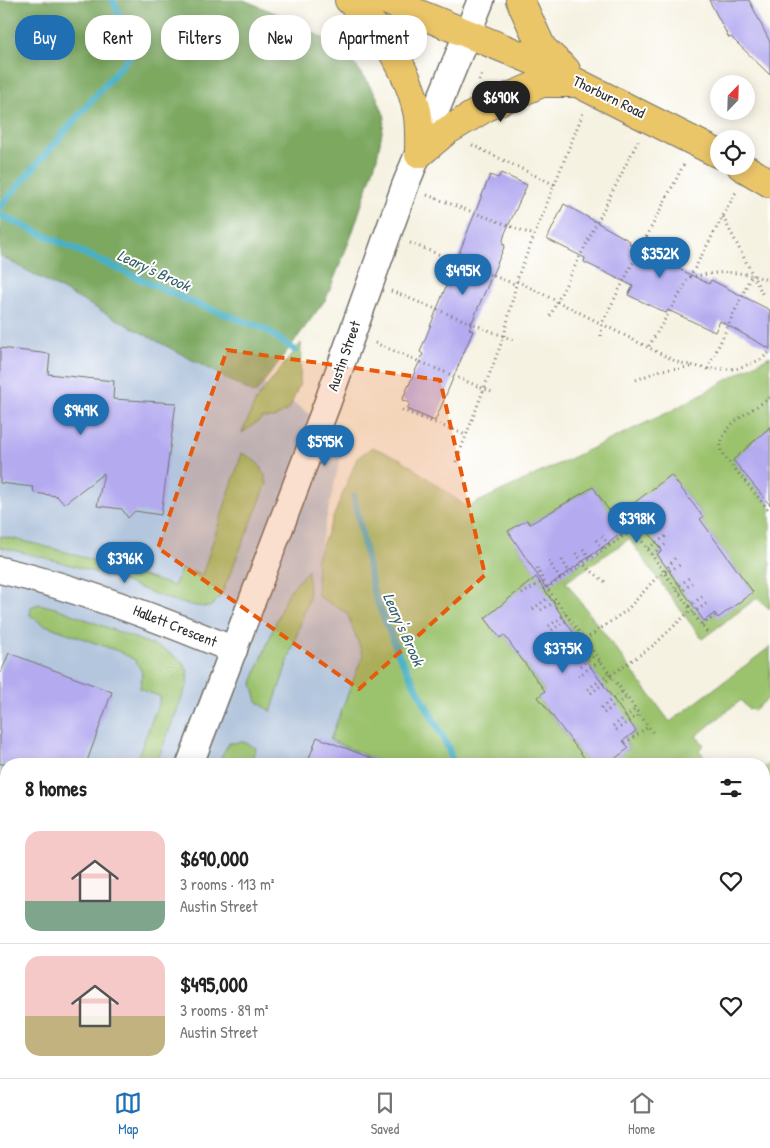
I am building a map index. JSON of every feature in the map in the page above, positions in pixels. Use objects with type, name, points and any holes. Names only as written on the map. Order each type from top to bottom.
[{"type":"main road","points":[[349,0],[371,19],[401,66],[418,112],[419,154]]},
{"type":"main road","name":"Thorburn Road","points":[[385,0],[586,86],[707,148]]},
{"type":"main road","points":[[520,0],[542,48],[586,86]]},
{"type":"main road","points":[[419,154],[445,132],[490,105],[542,83],[586,86]]},
{"type":"street","name":"Austin Street","points":[[192,758],[327,404],[405,186],[481,0]]},
{"type":"street","name":"Hallett Crescent","points":[[0,570],[58,584],[117,603],[234,650]]},
{"type":"path","points":[[477,84],[482,74]]},
{"type":"path","points":[[456,462],[504,336],[517,283],[534,235],[555,185],[586,86]]},
{"type":"path","points":[[550,316],[556,300],[649,118]]},
{"type":"path","points":[[445,132],[555,185]]},
{"type":"path","points":[[601,336],[602,323],[707,148]]},
{"type":"path","points":[[649,346],[723,217],[752,175]]},
{"type":"path","points":[[405,186],[534,235]]},
{"type":"path","points":[[723,217],[764,297]]},
{"type":"path","points":[[387,234],[517,283],[556,300],[677,362],[708,369],[736,369],[760,360],[770,352]]},
{"type":"path","points":[[690,276],[722,271],[752,274],[770,281]]},
{"type":"path","points":[[708,369],[752,274]]},
{"type":"path","points":[[370,283],[514,340]]},
{"type":"path","points":[[351,333],[492,392]]},
{"type":"path","points":[[636,380],[660,370],[693,366]]},
{"type":"path","points":[[770,398],[732,425],[723,433],[720,442],[721,452],[770,512]]},
{"type":"path","points":[[402,410],[466,435]]},
{"type":"path","points":[[641,505],[623,514],[708,634]]},
{"type":"path","points":[[547,588],[634,529],[654,522],[639,535]]},
{"type":"path","points":[[615,527],[622,537]]},
{"type":"path","points":[[602,536],[610,546]]},
{"type":"path","points":[[648,548],[666,536]]},
{"type":"path","points":[[596,540],[604,550]]},
{"type":"path","points":[[652,554],[666,544]]},
{"type":"path","points":[[584,549],[591,559]]},
{"type":"path","points":[[576,553],[583,564],[608,584]]},
{"type":"path","points":[[664,572],[676,558]]},
{"type":"path","points":[[562,560],[570,573]]},
{"type":"path","points":[[549,561],[560,579]]},
{"type":"path","points":[[568,651],[627,610],[656,577],[680,565]]},
{"type":"path","points":[[536,568],[556,601],[653,733]]},
{"type":"path","points":[[676,588],[689,578]]},
{"type":"path","points":[[522,594],[543,581]]},
{"type":"path","points":[[680,593],[692,583]]},
{"type":"path","points":[[533,609],[552,595]]},
{"type":"path","points":[[588,689],[654,645],[703,596]]},
{"type":"path","points":[[541,610],[556,601]]},
{"type":"path","points":[[691,610],[707,603]]},
{"type":"path","points":[[549,626],[566,614]]},
{"type":"path","points":[[702,625],[716,615]]},
{"type":"path","points":[[552,630],[569,619]]},
{"type":"path","points":[[564,645],[580,634]]},
{"type":"path","points":[[580,666],[596,655]]},
{"type":"path","points":[[578,676],[600,661]]},
{"type":"path","points":[[591,693],[611,675]]},
{"type":"path","points":[[601,708],[623,692]]},
{"type":"path","points":[[604,713],[627,697]]},
{"type":"path","points":[[613,726],[636,709]]},
{"type":"path","points":[[616,730],[639,714]]},
{"type":"path","points":[[625,743],[648,727]]},
{"type":"highlighted area","points":[[227,350],[440,380],[485,575],[359,689],[158,548]]},
{"type":"shaded area","points":[[0,254],[270,387],[345,438],[317,560],[318,595],[347,613],[403,758],[0,758]]},
{"type":"green space","points":[[0,0],[244,0],[280,15],[249,15],[249,60],[311,60],[311,32],[321,37],[321,60],[350,60],[358,68],[376,95],[385,117],[377,158],[351,237],[326,299],[255,394],[0,256]]},
{"type":"green space","points":[[301,343],[300,383],[289,409],[274,418],[263,418],[242,433],[256,400]]},
{"type":"green space","points":[[770,356],[770,427],[765,431],[766,433],[757,440],[755,439],[733,460],[770,505],[770,609],[757,598],[702,639],[629,539],[566,582],[670,722],[770,647],[770,697],[754,710],[748,709],[741,700],[696,736],[704,745],[699,750],[705,758],[616,758],[629,748],[624,740],[636,731],[630,723],[600,706],[612,697],[604,686],[593,695],[587,687],[599,678],[592,669],[579,664],[589,656],[581,646],[563,644],[575,634],[567,623],[485,618],[499,638],[504,635],[545,691],[538,698],[584,758],[371,758],[330,740],[363,655],[347,613],[318,596],[316,560],[357,458],[372,447],[401,459],[467,507],[669,412]],"holes":[[[671,476],[703,516],[700,519],[753,591],[719,617],[715,613],[704,621],[698,613],[708,605],[690,601],[684,593],[693,585],[687,576],[676,584],[671,575],[682,567],[664,564],[657,554],[668,547],[648,515],[640,521],[634,513]],[[593,487],[618,525],[612,529],[618,537],[610,543],[604,534],[594,541],[600,550],[592,556],[585,548],[574,555],[580,564],[571,570],[534,570],[508,531],[527,520],[530,524]]]},
{"type":"green space","points":[[242,453],[259,465],[264,473],[267,484],[221,596],[210,607],[175,601],[90,571],[0,547],[0,536],[66,552],[174,586],[181,569],[202,575]]},
{"type":"green space","points":[[308,570],[309,598],[271,712],[257,701],[252,683],[287,594]]},
{"type":"green space","points":[[39,604],[59,609],[163,649],[182,661],[188,672],[187,685],[158,758],[137,758],[161,697],[140,689],[142,672],[135,660],[118,651],[42,624],[30,615],[31,607]]},
{"type":"green space","points":[[244,742],[256,748],[252,758],[220,758],[229,743]]},
{"type":"building","points":[[709,0],[749,0],[770,42],[770,75],[731,37],[729,38]]},
{"type":"building","points":[[501,173],[527,185],[505,233],[502,244],[505,245],[469,329],[473,331],[435,421],[407,409],[410,403],[402,400],[423,354],[420,352],[490,175],[498,178]]},
{"type":"building","points":[[564,204],[630,241],[629,244],[709,284],[711,280],[770,310],[770,349],[720,321],[715,332],[668,310],[666,313],[628,295],[633,286],[584,262],[585,258],[547,239]]},
{"type":"building","points":[[0,348],[50,354],[48,374],[114,381],[113,399],[176,403],[161,515],[135,511],[128,518],[122,509],[97,506],[104,473],[64,504],[57,496],[34,493],[33,487],[0,483]]},
{"type":"building","points":[[770,427],[770,505],[733,460]]},
{"type":"building","points":[[671,475],[703,517],[700,519],[753,592],[718,618],[715,613],[704,621],[657,554],[662,551],[640,520],[546,588],[508,531],[527,520],[530,524],[593,487],[614,518]]},
{"type":"building","points":[[536,577],[589,656],[585,659],[636,731],[623,741],[629,748],[616,758],[584,758],[538,697],[545,691],[504,635],[500,638],[485,618]]},
{"type":"building","points":[[9,653],[112,692],[88,758],[0,758],[0,675]]},
{"type":"building","points":[[317,737],[371,758],[309,758]]},
{"type":"waterway","points":[[0,207],[134,51],[113,0]]},
{"type":"waterway","name":"Leary's Brook","points":[[0,215],[189,301],[265,329],[295,350]]},
{"type":"waterway","name":"Leary's Brook","points":[[354,496],[374,594],[399,655],[448,747],[451,758]]}]
